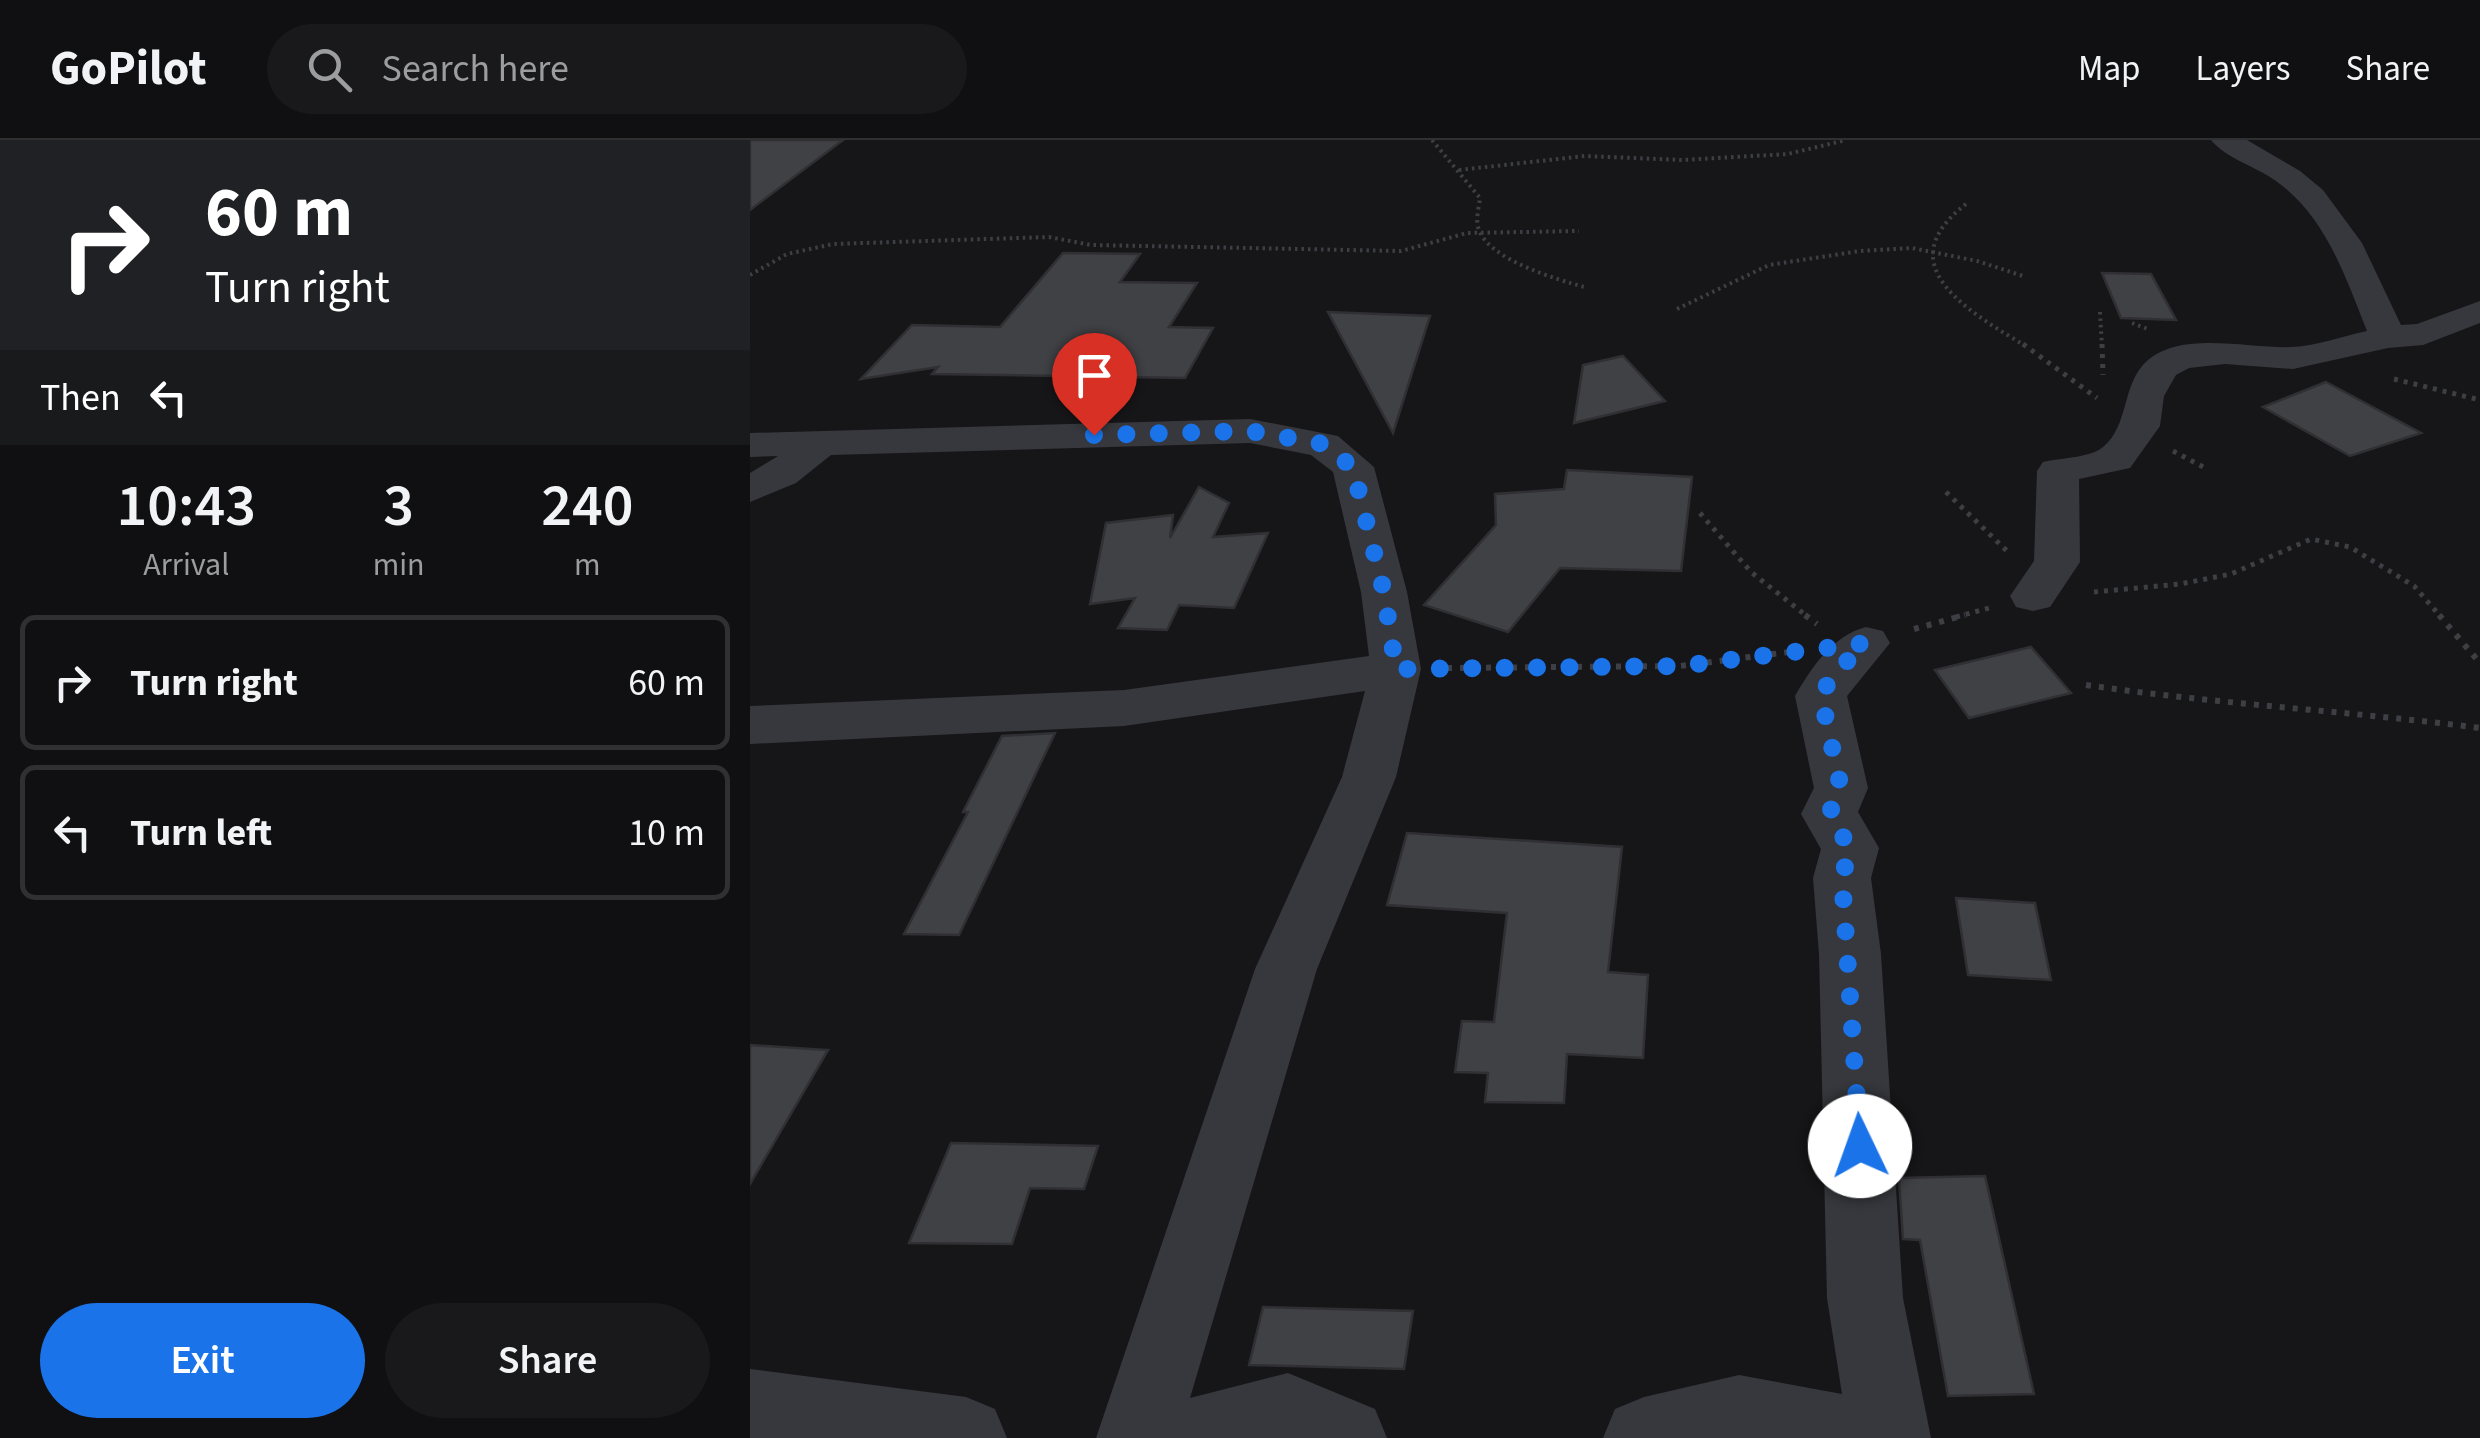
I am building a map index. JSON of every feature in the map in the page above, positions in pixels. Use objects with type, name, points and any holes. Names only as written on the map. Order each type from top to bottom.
[{"type":"street","points":[[2226,140],[2270,160],[2302,184],[2343,233],[2388,337]]},
{"type":"street","points":[[2039,587],[2057,562],[2058,472],[2116,459],[2140,426],[2144,396],[2161,368],[2180,358],[2225,354],[2293,358],[2388,337],[2423,334],[2480,311]]},
{"type":"street","points":[[750,445],[1250,431],[1324,444],[1353,468],[1384,592],[1396,669],[1369,777],[1286,969],[1137,1438]]},
{"type":"street","points":[[750,489],[781,474],[821,443]]},
{"type":"street","points":[[1853,644],[1821,696],[1841,788],[1829,814],[1850,848],[1842,878],[1850,954],[1865,1298],[1890,1438]]},
{"type":"street","points":[[750,725],[844,717],[1126,708],[1219,698],[1396,669]]},
{"type":"street","points":[[750,1410],[966,1438]]},
{"type":"street","points":[[1193,1438],[1288,1414],[1346,1438]]},
{"type":"street","points":[[1644,1438],[1738,1416],[1858,1438]]},
{"type":"path","points":[[1432,140],[1480,198],[1478,229],[1487,242],[1550,277],[1584,287]]},
{"type":"path","points":[[1458,170],[1585,156],[1682,160],[1788,154],[1846,140]]},
{"type":"path","points":[[1966,204],[1949,216],[1934,253],[1933,266],[1946,289],[2104,402],[2100,312]]},
{"type":"path","points":[[750,275],[787,254],[834,244],[1049,237],[1091,245],[1402,251],[1439,236],[1478,229],[1579,231]]},
{"type":"path","points":[[1677,309],[1769,266],[1860,252],[1912,248],[1978,261],[2023,276]]},
{"type":"path","points":[[2140,426],[2174,452],[2207,470]]},
{"type":"path","points":[[1946,492],[2039,587]]},
{"type":"path","points":[[1700,513],[1750,572],[1853,644]]},
{"type":"path","points":[[1396,669],[1680,666],[1853,644],[2039,587],[2207,583],[2277,559],[2311,539],[2350,547],[2414,586],[2480,663]]},
{"type":"path","points":[[2086,685],[2212,703],[2374,714],[2480,728]]},
{"type":"building","points":[[750,140],[843,140],[750,210]]},
{"type":"building","points":[[1063,253],[1140,254],[1120,282],[1197,283],[1169,327],[1213,328],[1185,378],[932,374],[938,367],[861,379],[912,325],[1000,327]]},
{"type":"building","points":[[2102,273],[2151,274],[2176,320],[2121,318]]},
{"type":"building","points":[[1328,312],[1430,316],[1393,433]]},
{"type":"building","points":[[1623,356],[1665,401],[1574,423],[1583,365]]},
{"type":"building","points":[[2326,382],[2421,433],[2350,456],[2263,407]]},
{"type":"building","points":[[1567,470],[1692,477],[1681,571],[1560,568],[1508,632],[1424,605],[1496,525],[1495,494],[1564,489]]},
{"type":"building","points":[[1199,487],[1229,503],[1213,537],[1268,533],[1234,608],[1179,605],[1167,630],[1118,628],[1135,598],[1090,604],[1106,523],[1173,515],[1170,538]]},
{"type":"building","points":[[2031,647],[2071,693],[1969,718],[1935,670]]},
{"type":"building","points":[[1055,733],[959,935],[904,934],[968,812],[963,812],[1002,736]]},
{"type":"building","points":[[1407,833],[1622,847],[1608,972],[1648,975],[1643,1058],[1567,1054],[1564,1103],[1485,1102],[1488,1073],[1455,1072],[1462,1021],[1494,1022],[1507,913],[1387,905]]},
{"type":"building","points":[[1956,898],[2035,903],[2051,980],[1968,975]]},
{"type":"building","points":[[750,1045],[828,1050],[750,1184]]},
{"type":"building","points":[[951,1143],[1098,1146],[1084,1189],[1030,1188],[1012,1244],[909,1243]]},
{"type":"building","points":[[1985,1176],[2034,1394],[1948,1396],[1920,1240],[1903,1239],[1899,1178]]},
{"type":"building","points":[[1263,1307],[1413,1311],[1404,1369],[1249,1365]]},
{"type":"route","points":[[1094,435],[1250,431],[1324,444],[1353,468],[1384,592],[1396,669],[1680,666],[1866,643],[1832,676],[1821,696],[1841,788],[1829,814],[1850,848],[1842,878],[1860,1146]]}]
